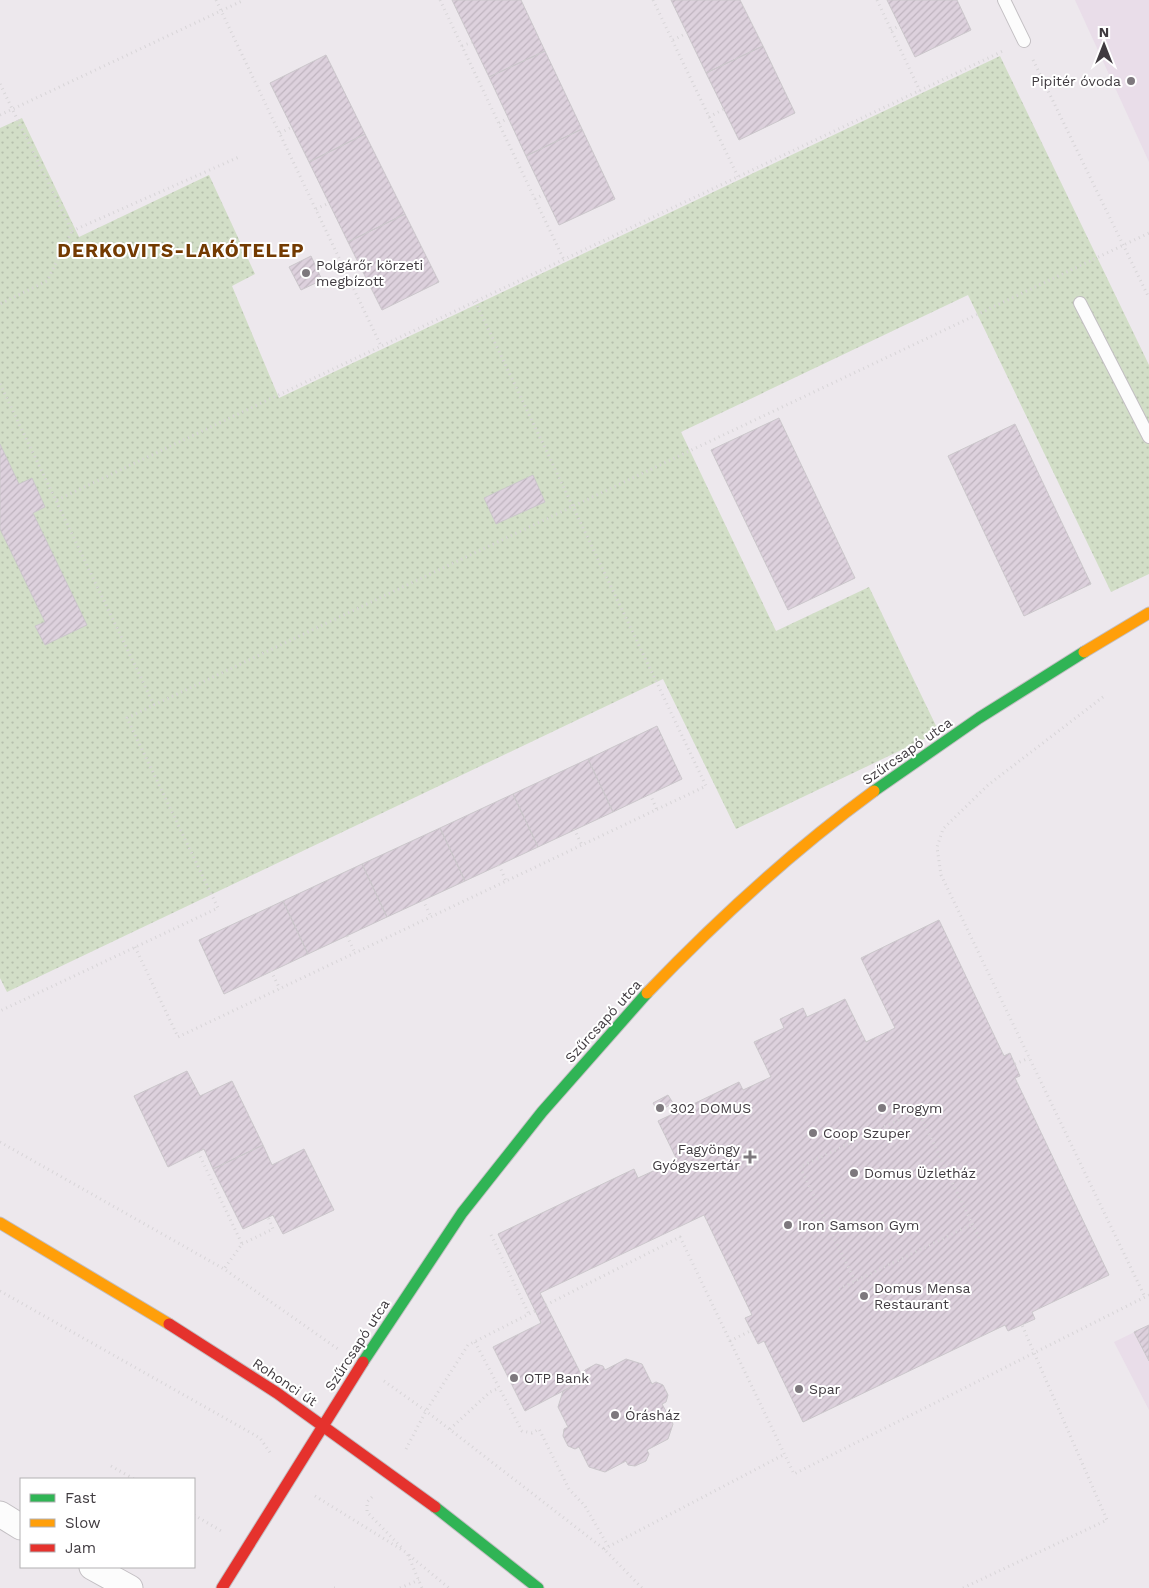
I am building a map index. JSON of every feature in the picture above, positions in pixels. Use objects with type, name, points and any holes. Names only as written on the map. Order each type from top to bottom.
[{"type":"street","name":"Szűrcsapó utca","points":[[222,1588],[323,1425],[460,1216],[528,1128],[610,1032],[713,929],[818,834],[874,792],[994,708],[1149,613]]},
{"type":"street","name":"Rohonci út","points":[[0,1223],[93,1277],[276,1392],[469,1532],[538,1588]]},
{"type":"street","points":[[0,1514],[20,1526]]},
{"type":"street","points":[[94,1568],[130,1588]]},
{"type":"lane","points":[[1004,0],[1024,41]]},
{"type":"lane","points":[[1080,303],[1149,438]]},
{"type":"path","points":[[216,0],[381,346]]},
{"type":"path","points":[[0,115],[244,0]]},
{"type":"path","points":[[440,0],[564,260]]},
{"type":"path","points":[[653,0],[738,177]]},
{"type":"path","points":[[877,0],[920,91]]},
{"type":"path","points":[[891,30],[899,26]]},
{"type":"path","points":[[673,40],[687,33]]},
{"type":"path","points":[[57,500],[1024,41],[1149,298]]},
{"type":"path","points":[[462,46],[472,42]]},
{"type":"path","points":[[0,84],[72,231]]},
{"type":"path","points":[[709,117],[724,109]]},
{"type":"path","points":[[499,123],[508,118]]},
{"type":"path","points":[[280,133],[292,128]]},
{"type":"path","points":[[0,304],[47,281],[72,231],[239,157]]},
{"type":"path","points":[[535,199],[544,194]]},
{"type":"path","points":[[316,209],[329,203]]},
{"type":"path","points":[[0,1011],[218,908],[127,718],[1149,233]]},
{"type":"path","points":[[352,286],[367,278]]},
{"type":"path","points":[[135,947],[178,1037],[706,786],[475,302]]},
{"type":"path","points":[[0,384],[154,705]]},
{"type":"path","points":[[1103,697],[988,785],[943,829],[938,847],[941,875],[1144,1297]]},
{"type":"path","points":[[650,794],[657,810]]},
{"type":"path","points":[[574,830],[582,845]]},
{"type":"path","points":[[499,865],[506,881]]},
{"type":"path","points":[[423,900],[431,917]]},
{"type":"path","points":[[347,936],[355,953]]},
{"type":"path","points":[[271,971],[280,989]]},
{"type":"path","points":[[1015,1064],[1029,1058]]},
{"type":"path","points":[[855,1281],[800,1167],[938,1101]]},
{"type":"path","points":[[918,1111],[980,1238]]},
{"type":"path","points":[[0,1142],[224,1269],[426,1411],[604,1549],[642,1588]]},
{"type":"path","points":[[198,1152],[242,1244]]},
{"type":"path","points":[[224,1269],[242,1244],[273,1229],[268,1217]]},
{"type":"path","points":[[839,1289],[973,1224]]},
{"type":"path","points":[[491,1235],[529,1314]]},
{"type":"path","points":[[546,1305],[680,1237],[794,1474],[1149,1295]]},
{"type":"path","points":[[0,1291],[260,1438],[289,1480],[407,1553],[422,1588]]},
{"type":"path","points":[[426,1411],[468,1345],[535,1311]]},
{"type":"path","points":[[964,1588],[1107,1520],[1022,1325]]},
{"type":"path","points":[[730,1341],[752,1330]]},
{"type":"path","points":[[475,1342],[522,1431],[532,1433],[539,1430],[569,1489],[586,1506],[608,1546]]},
{"type":"path","points":[[450,1430],[490,1392],[499,1388]]},
{"type":"path","points":[[604,1549],[785,1454]]},
{"type":"path","points":[[111,1466],[132,1478]]},
{"type":"path","points":[[400,1588],[419,1580]]},
{"type":"shaded area","name":"Pipitér óvoda","points":[[1075,0],[1149,0],[1149,162]]},
{"type":"shaded area","points":[[1149,1325],[1149,1410],[1114,1342]]},
{"type":"green space","points":[[1000,56],[1149,365],[1149,574],[1111,592],[968,295],[681,432],[776,631],[869,587],[939,732],[736,829],[663,679],[7,992],[0,978],[0,128],[22,118],[79,237],[209,175],[255,274],[232,286],[279,398]]},
{"type":"building","points":[[452,0],[521,0],[545,51],[489,77]]},
{"type":"building","points":[[671,0],[740,0],[763,46],[706,73]]},
{"type":"building","points":[[887,0],[957,0],[971,30],[915,57]]},
{"type":"building","points":[[763,46],[795,113],[739,140],[706,73]]},
{"type":"building","points":[[545,51],[582,129],[526,156],[489,77]]},
{"type":"building","points":[[326,55],[365,134],[309,162],[270,83]]},
{"type":"building","points":[[582,129],[615,199],[559,225],[526,156]]},
{"type":"building","points":[[365,134],[405,214],[348,242],[309,162]]},
{"type":"building","points":[[405,214],[439,282],[382,310],[348,242]]},
{"type":"building","name":"Polgárőr körzeti megbízott","points":[[311,256],[322,280],[301,290],[289,267]]},
{"type":"building","points":[[779,418],[855,578],[788,610],[711,450]]},
{"type":"building","points":[[1015,424],[1091,584],[1024,616],[948,456]]},
{"type":"building","points":[[0,444],[19,484],[32,478],[45,507],[33,513],[87,625],[45,645],[35,626],[45,622],[0,529]]},
{"type":"building","points":[[533,475],[545,502],[496,524],[484,498]]},
{"type":"building","points":[[657,726],[682,779],[613,812],[588,759]]},
{"type":"building","points":[[588,759],[613,812],[538,847],[513,794]]},
{"type":"building","points":[[513,794],[538,847],[465,881],[440,828]]},
{"type":"building","points":[[440,828],[465,881],[387,917],[362,864]]},
{"type":"building","points":[[362,864],[387,917],[308,954],[283,901]]},
{"type":"building","points":[[283,901],[308,954],[224,994],[199,940]]},
{"type":"building","name":"Domus Üzletház","points":[[939,920],[1004,1056],[1010,1053],[1020,1076],[1015,1078],[1109,1275],[1032,1312],[1035,1319],[1008,1331],[1005,1325],[803,1422],[764,1341],[758,1344],[745,1318],[752,1315],[704,1215],[540,1293],[584,1380],[525,1411],[493,1347],[541,1323],[498,1234],[634,1169],[638,1178],[677,1160],[658,1121],[739,1082],[743,1090],[771,1077],[754,1042],[784,1028],[780,1019],[803,1008],[807,1017],[845,999],[866,1042],[895,1028],[861,958]]},
{"type":"building","points":[[187,1071],[200,1096],[232,1081],[263,1145],[213,1169],[204,1149],[168,1167],[134,1096]]},
{"type":"building","name":"302 DOMUS","points":[[668,1095],[673,1103],[658,1112],[653,1103]]},
{"type":"building","points":[[263,1145],[272,1165],[304,1149],[334,1210],[283,1234],[273,1215],[243,1229],[213,1169]]},
{"type":"building","points":[[1149,1325],[1149,1361],[1134,1332]]},
{"type":"building","name":"Órásház","points":[[626,1359],[642,1364],[652,1384],[656,1382],[663,1385],[668,1395],[666,1402],[662,1404],[673,1424],[668,1439],[647,1450],[649,1454],[646,1461],[635,1466],[628,1465],[626,1461],[605,1472],[589,1467],[579,1447],[575,1449],[568,1446],[563,1436],[564,1429],[568,1427],[558,1407],[563,1391],[584,1380],[582,1376],[585,1370],[596,1364],[603,1366],[605,1370]]},
{"type":"traffic: fast","points":[[874,791],[979,718],[1084,652]]},
{"type":"traffic: fast","points":[[363,1362],[462,1213],[542,1112],[647,993]]},
{"type":"traffic: fast","points":[[435,1507],[538,1588]]},
{"type":"traffic: slow","points":[[1084,652],[1149,613]]},
{"type":"traffic: slow","points":[[647,993],[700,939],[756,887],[874,791]]},
{"type":"traffic: slow","points":[[0,1223],[169,1324]]},
{"type":"traffic: jam","points":[[169,1324],[277,1393],[435,1507]]},
{"type":"traffic: jam","points":[[222,1588],[363,1362]]},
{"type":"place","name":"Pipitér óvoda","points":[[1131,81]]},
{"type":"place","name":"Polgárőr körzeti megbízott","points":[[306,273]]},
{"type":"place","name":"302 DOMUS","points":[[660,1108]]},
{"type":"place","name":"Progym","points":[[882,1108]]},
{"type":"place","name":"Coop Szuper","points":[[813,1133]]},
{"type":"place","name":"Fagyöngy Gyógyszertár","points":[[750,1157]]},
{"type":"place","name":"Domus Üzletház","points":[[854,1173]]},
{"type":"place","name":"Iron Samson Gym","points":[[788,1225]]},
{"type":"place","name":"Domus Mensa Restaurant","points":[[864,1296]]},
{"type":"place","name":"OTP Bank","points":[[514,1378]]},
{"type":"place","name":"Spar","points":[[799,1389]]},
{"type":"place","name":"Órásház","points":[[615,1415]]},
{"type":"district","name":"DERKOVITS-LAKÓTELEP","points":[[181,250]]}]
